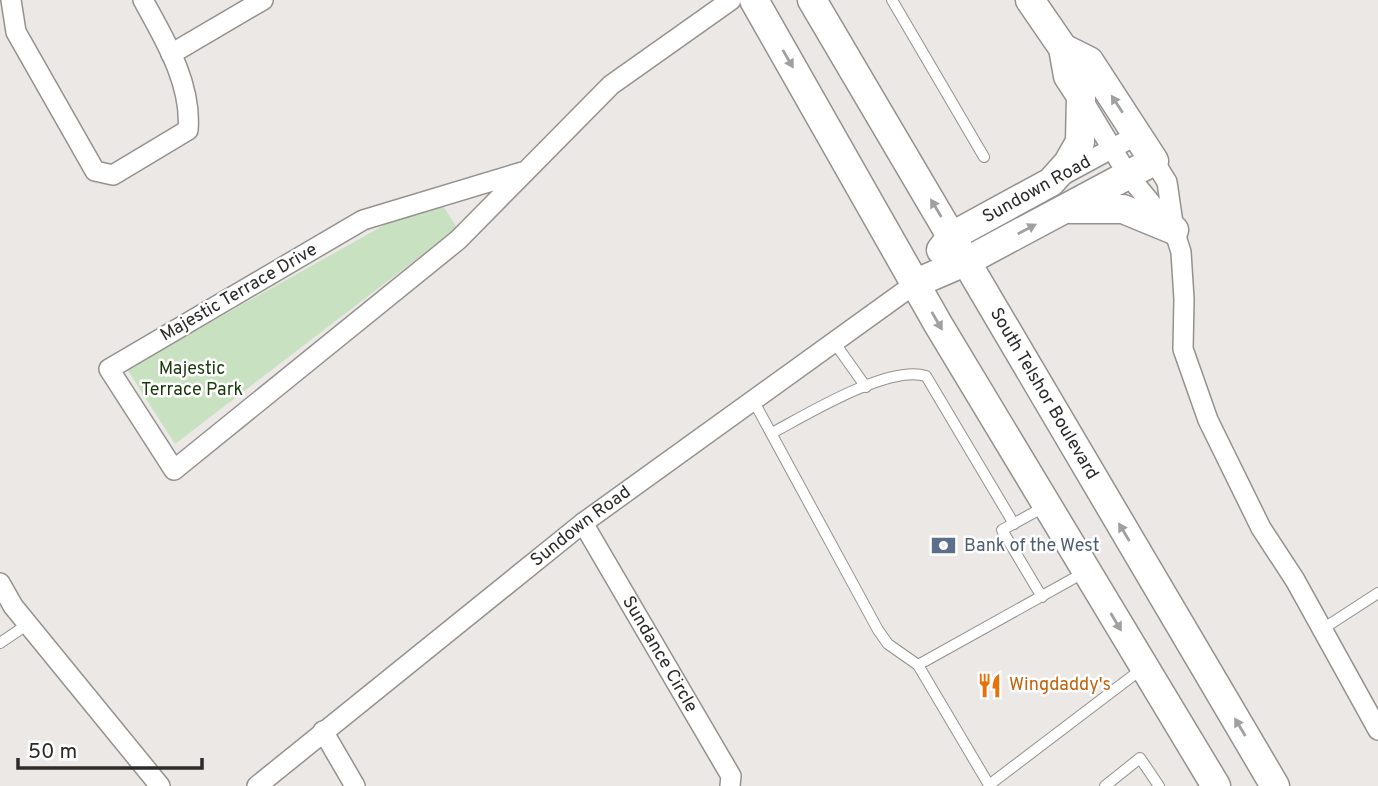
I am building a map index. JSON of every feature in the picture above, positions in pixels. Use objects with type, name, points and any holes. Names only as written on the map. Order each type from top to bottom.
[{"type":"main road","points":[[754,0],[916,283],[1143,668],[1216,786]]},
{"type":"main road","name":"South Telshor Boulevard","points":[[812,0],[1275,786]]},
{"type":"main road","points":[[1030,0],[1063,48],[1068,76],[1081,96],[1080,142],[1068,163],[1051,182]]},
{"type":"main road","points":[[1063,48],[1089,61],[1154,161]]},
{"type":"main road","name":"Sundown Road","points":[[916,283],[967,261],[1154,161]]},
{"type":"main road","name":"Sundown Road","points":[[916,283],[952,236],[1051,182]]},
{"type":"main road","points":[[1065,209],[1124,209],[1174,230]]},
{"type":"street","points":[[11,0],[16,32],[95,171],[113,175],[188,130],[190,106],[171,54],[142,0]]},
{"type":"street","points":[[171,54],[263,0]]},
{"type":"street","name":"Majestic Terrace Drive","points":[[522,172],[363,220],[109,369],[174,470],[458,240],[522,172],[611,85],[731,0]]},
{"type":"street","points":[[1081,96],[1128,175],[1174,230]]},
{"type":"street","name":"Sundown Road","points":[[1051,182],[1137,135]]},
{"type":"street","points":[[1154,161],[1167,182],[1174,230],[1181,252],[1183,349],[1208,420],[1261,528],[1295,580],[1378,730]]},
{"type":"street","name":"Sundown Road","points":[[257,786],[583,523],[916,283]]},
{"type":"street","name":"Sundance Circle","points":[[583,523],[731,776],[730,786]]},
{"type":"street","points":[[0,583],[28,624],[160,786]]},
{"type":"street","points":[[323,732],[355,786]]},
{"type":"lane","points":[[892,0],[984,157]]},
{"type":"lane","points":[[834,342],[866,387]]},
{"type":"lane","points":[[772,433],[837,398],[913,371],[926,376],[1014,524]]},
{"type":"lane","points":[[753,400],[878,629],[888,644],[918,665],[989,785],[1143,668]]},
{"type":"lane","points":[[1042,597],[1002,530],[1047,505]]},
{"type":"lane","points":[[918,665],[1086,571]]},
{"type":"lane","points":[[1321,630],[1378,593]]},
{"type":"lane","points":[[0,643],[28,624]]},
{"type":"lane","points":[[1105,786],[1140,758],[1159,786]]},
{"type":"green space","name":"Majestic Terrace Park","points":[[444,207],[457,228],[175,444],[127,369],[388,223]]},
{"type":"place","name":"Bank of the West","points":[[944,546]]},
{"type":"place","name":"Wingdaddy's","points":[[989,685]]}]
